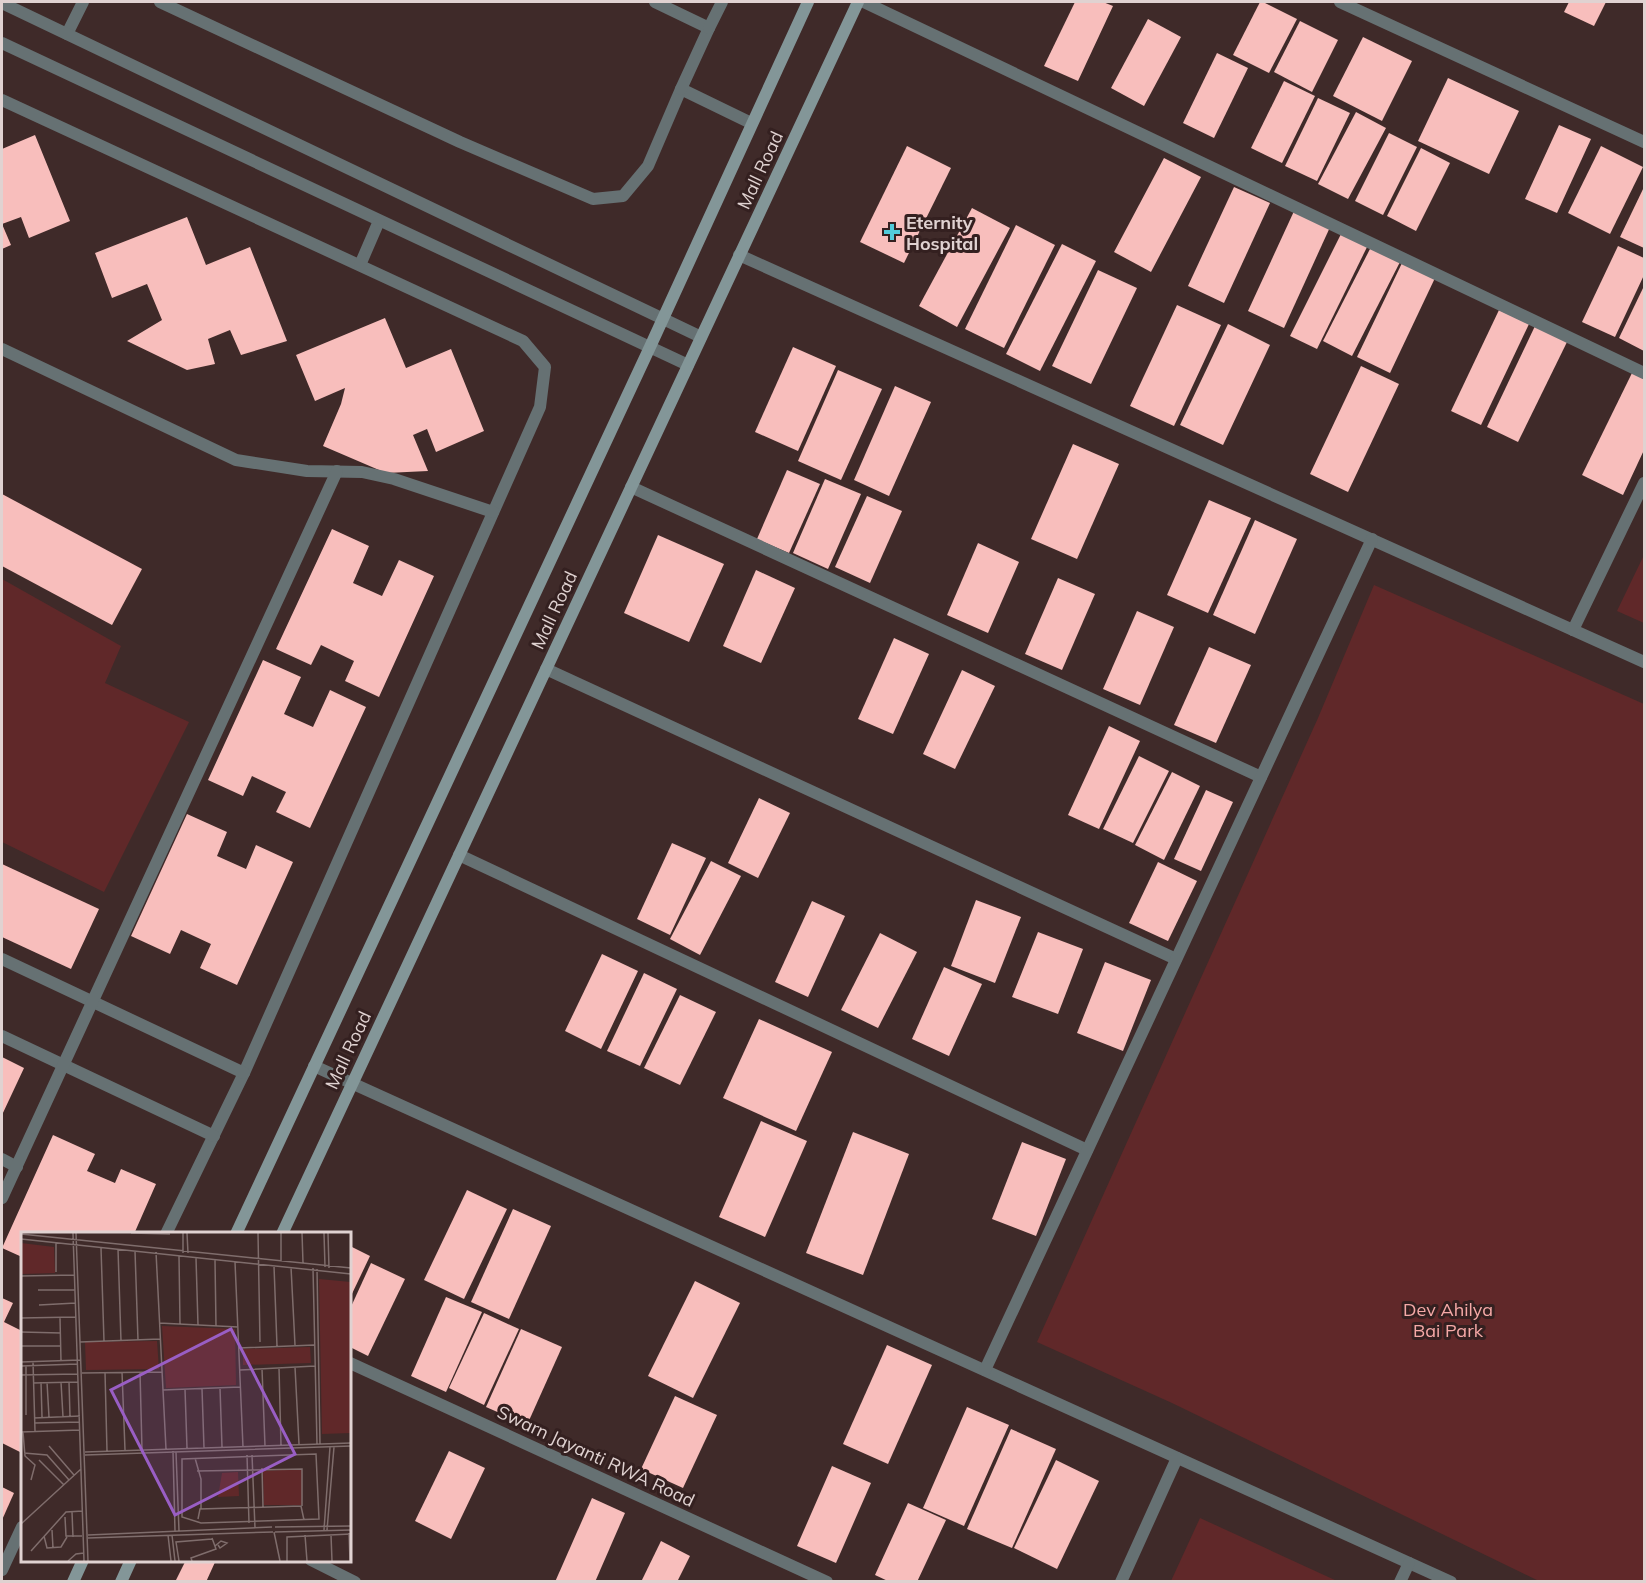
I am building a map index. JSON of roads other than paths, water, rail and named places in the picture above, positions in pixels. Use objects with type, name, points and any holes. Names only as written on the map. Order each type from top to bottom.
[{"type":"street","points":[[67,34],[83,2]]},
{"type":"street","points":[[160,2],[460,142],[593,199],[623,196],[648,166],[722,2]]},
{"type":"street","points":[[655,2],[709,28]]},
{"type":"street","name":"Mall Road","points":[[236,1232],[650,347],[808,2]]},
{"type":"street","name":"Mall Road","points":[[282,1232],[858,2]]},
{"type":"street","points":[[864,2],[1644,373]]},
{"type":"street","points":[[1340,2],[1644,142]]},
{"type":"street","points":[[2,3],[701,338]]},
{"type":"street","points":[[2,43],[688,365]]},
{"type":"street","points":[[681,89],[752,123]]},
{"type":"street","points":[[2,100],[523,341],[545,367],[540,406],[244,1073],[166,1232]]},
{"type":"street","points":[[360,265],[380,220]]},
{"type":"street","points":[[739,255],[1644,662]]},
{"type":"street","points":[[2,349],[236,460],[308,471],[362,472],[493,512]]},
{"type":"street","points":[[2,1198],[337,471]]},
{"type":"street","points":[[1573,630],[1644,483]]},
{"type":"street","points":[[631,487],[1261,777]]},
{"type":"street","points":[[985,1370],[1371,539]]},
{"type":"street","points":[[546,669],[1176,959]]},
{"type":"street","points":[[459,855],[1087,1150]]},
{"type":"street","points":[[2,959],[244,1073]]},
{"type":"street","points":[[2,1036],[214,1136]]},
{"type":"street","points":[[314,1066],[1451,1581]]},
{"type":"street","points":[[2,1159],[17,1167]]},
{"type":"street","name":"Swarn Jayanti RWA Road","points":[[351,1364],[827,1581]]},
{"type":"street","points":[[1121,1581],[1177,1458]]},
{"type":"street","points":[[2,1570],[21,1529]]},
{"type":"street","points":[[73,1581],[82,1562]]},
{"type":"street","points":[[121,1581],[130,1562]]},
{"type":"street","points":[[314,1562],[355,1581]]},
{"type":"street","points":[[1401,1581],[1409,1563]]},
{"type":"place","name":"Eternity Hospital","points":[[892,232]]},
{"type":"park label","name":"Dev Ahilya Bai Park","points":[[1448,1319]]}]
